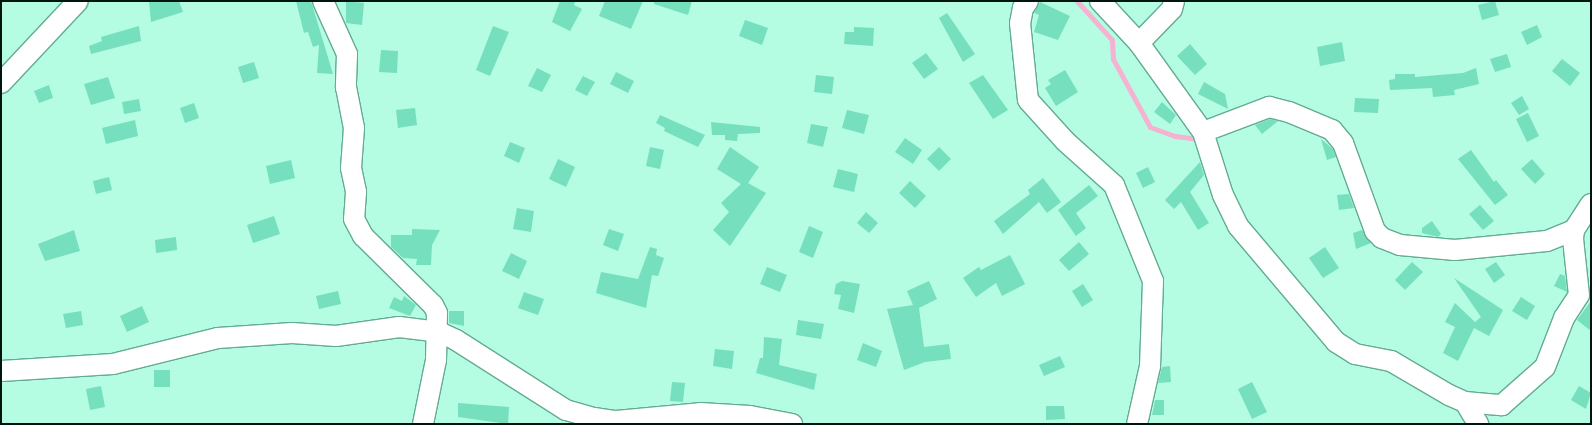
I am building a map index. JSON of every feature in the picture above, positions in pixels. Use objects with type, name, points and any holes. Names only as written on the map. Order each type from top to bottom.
[{"type":"street","points":[[3,77],[78,1]]},
{"type":"street","points":[[323,1],[347,54],[346,87],[354,128],[352,168],[356,192],[354,219],[368,242],[433,305],[439,332],[431,395],[423,424]]},
{"type":"street","points":[[1028,1],[1023,8],[1020,23],[1028,100],[1065,141],[1114,185],[1153,281],[1150,366],[1137,424]]},
{"type":"street","points":[[1100,1],[1139,43],[1203,132],[1223,195],[1238,226],[1336,342],[1356,354],[1391,361],[1465,402],[1502,405],[1548,362],[1564,318],[1579,295],[1573,253],[1574,230],[1591,204]]},
{"type":"street","points":[[1139,43],[1172,9],[1174,1]]},
{"type":"street","points":[[1203,132],[1269,107],[1290,112],[1332,130],[1342,143],[1375,231],[1382,238],[1400,245],[1455,250],[1546,241],[1574,230]]},
{"type":"street","points":[[1,372],[113,364],[178,346],[233,336],[292,333],[336,336],[385,328],[439,332],[566,410],[594,418],[616,421],[700,413],[750,416],[792,424]]},
{"type":"street","points":[[1465,402],[1478,424]]},
{"type":"building","points":[[149,1],[179,1],[183,12],[151,22]]},
{"type":"building","points":[[296,1],[311,1],[333,74],[317,73],[319,45],[313,47],[308,32],[304,33]]},
{"type":"building","points":[[346,1],[364,3],[362,25],[346,23]]},
{"type":"building","points":[[560,1],[575,1],[574,5],[582,9],[570,31],[552,22]]},
{"type":"building","points":[[605,1],[643,1],[631,29],[599,16]]},
{"type":"building","points":[[654,1],[692,1],[688,15],[654,4]]},
{"type":"building","points":[[1495,1],[1499,15],[1482,20],[1478,5]]},
{"type":"building","points":[[1040,2],[1070,16],[1058,40],[1034,32],[1039,15],[1034,13]]},
{"type":"building","points":[[947,13],[975,54],[963,62],[939,18]]},
{"type":"building","points":[[745,20],[768,28],[762,45],[739,36]]},
{"type":"building","points":[[1537,25],[1542,37],[1527,45],[1521,32]]},
{"type":"building","points":[[139,26],[141,41],[91,54],[89,46],[102,41],[101,37]]},
{"type":"building","points":[[493,26],[509,32],[490,76],[476,70]]},
{"type":"building","points":[[854,27],[874,28],[873,46],[844,44],[845,32],[854,32]]},
{"type":"building","points":[[1342,42],[1345,61],[1320,66],[1317,47]]},
{"type":"building","points":[[1190,44],[1207,64],[1195,75],[1177,56]]},
{"type":"building","points":[[381,50],[398,51],[397,73],[379,72]]},
{"type":"building","points":[[926,53],[938,69],[924,79],[912,63]]},
{"type":"building","points":[[1507,54],[1511,67],[1495,72],[1490,59]]},
{"type":"building","points":[[1562,59],[1580,73],[1570,86],[1552,71]]},
{"type":"building","points":[[254,62],[259,78],[243,83],[238,67]]},
{"type":"building","points":[[537,68],[551,75],[542,92],[528,86]]},
{"type":"building","points":[[1476,68],[1479,84],[1454,90],[1455,95],[1433,97],[1432,88],[1390,90],[1389,80],[1395,79],[1395,74],[1415,74],[1415,77],[1463,73]]},
{"type":"building","points":[[1065,70],[1078,92],[1056,106],[1045,88],[1051,84],[1048,80]]},
{"type":"building","points":[[616,72],[634,81],[628,93],[610,84]]},
{"type":"building","points":[[816,75],[834,77],[832,94],[814,92]]},
{"type":"building","points":[[983,75],[1008,110],[993,119],[969,83]]},
{"type":"building","points":[[583,76],[595,82],[587,96],[575,90]]},
{"type":"building","points":[[108,77],[115,98],[91,105],[84,84]]},
{"type":"building","points":[[1204,82],[1225,94],[1228,109],[1198,94]]},
{"type":"building","points":[[49,85],[53,98],[39,103],[34,91]]},
{"type":"building","points":[[1522,96],[1529,109],[1519,115],[1511,103]]},
{"type":"building","points":[[1355,98],[1379,99],[1378,113],[1354,112]]},
{"type":"building","points":[[139,99],[141,111],[124,114],[122,102]]},
{"type":"building","points":[[1162,102],[1176,115],[1170,124],[1154,112]]},
{"type":"building","points":[[194,103],[199,118],[185,123],[180,108]]},
{"type":"building","points":[[415,108],[417,125],[398,128],[396,110]]},
{"type":"building","points":[[847,110],[869,115],[864,134],[842,128]]},
{"type":"building","points":[[1528,113],[1539,136],[1527,142],[1516,119]]},
{"type":"building","points":[[660,115],[705,135],[698,147],[664,131],[665,128],[656,123]]},
{"type":"building","points":[[1270,119],[1278,121],[1262,134],[1255,125]]},
{"type":"building","points":[[135,120],[138,136],[106,144],[102,128]]},
{"type":"building","points":[[711,122],[760,127],[760,133],[738,134],[737,141],[725,140],[725,135],[712,135]]},
{"type":"building","points":[[811,124],[828,127],[823,147],[807,143]]},
{"type":"building","points":[[905,138],[922,150],[913,164],[895,152]]},
{"type":"building","points":[[1321,139],[1333,149],[1336,157],[1327,160]]},
{"type":"building","points":[[510,142],[525,148],[519,163],[504,156]]},
{"type":"building","points":[[650,147],[664,150],[660,169],[646,166]]},
{"type":"building","points":[[730,147],[759,167],[748,183],[766,193],[730,246],[713,230],[729,212],[721,203],[741,184],[717,169]]},
{"type":"building","points":[[939,147],[951,159],[939,171],[927,159]]},
{"type":"building","points":[[1471,150],[1494,182],[1496,180],[1508,195],[1495,205],[1458,159]]},
{"type":"building","points":[[558,159],[575,167],[566,187],[549,179]]},
{"type":"building","points":[[1532,159],[1545,174],[1535,184],[1521,169]]},
{"type":"building","points":[[291,160],[295,178],[270,184],[266,166]]},
{"type":"building","points":[[1200,162],[1204,175],[1190,192],[1209,223],[1198,230],[1181,202],[1174,209],[1165,200]]},
{"type":"building","points":[[1148,167],[1155,182],[1143,188],[1136,173]]},
{"type":"building","points":[[838,169],[858,174],[854,192],[833,187]]},
{"type":"building","points":[[109,177],[112,190],[96,194],[93,181]]},
{"type":"building","points":[[1043,178],[1061,202],[1047,213],[1039,202],[1003,234],[994,221],[1030,194],[1028,190]]},
{"type":"building","points":[[910,181],[926,196],[915,208],[899,193]]},
{"type":"building","points":[[1089,185],[1098,196],[1076,213],[1086,228],[1076,236],[1058,210]]},
{"type":"building","points":[[1349,194],[1354,208],[1339,210],[1337,195]]},
{"type":"building","points":[[1480,205],[1494,221],[1483,230],[1469,214]]},
{"type":"building","points":[[517,208],[534,211],[531,232],[513,229]]},
{"type":"building","points":[[866,212],[878,223],[869,233],[857,223]]},
{"type":"building","points":[[274,216],[280,234],[253,243],[247,225]]},
{"type":"building","points":[[1432,221],[1441,234],[1438,237],[1422,233],[1422,228]]},
{"type":"building","points":[[809,226],[823,232],[813,258],[799,252]]},
{"type":"building","points":[[412,229],[440,230],[432,245],[431,265],[416,265],[417,259],[403,258],[391,247],[391,235],[412,235]]},
{"type":"building","points":[[609,229],[624,234],[618,251],[603,245]]},
{"type":"building","points":[[74,230],[80,251],[45,261],[38,244]]},
{"type":"building","points":[[1362,230],[1371,243],[1356,249],[1353,233]]},
{"type":"building","points":[[176,237],[177,250],[156,253],[155,240]]},
{"type":"building","points":[[1079,242],[1089,254],[1069,271],[1059,260]]},
{"type":"building","points":[[650,247],[657,249],[656,255],[664,258],[658,276],[652,275],[646,308],[596,293],[601,272],[638,279]]},
{"type":"building","points":[[1325,247],[1339,268],[1323,278],[1309,258]]},
{"type":"building","points":[[511,253],[527,261],[519,279],[502,271]]},
{"type":"building","points":[[1010,255],[1025,284],[1002,296],[996,283],[976,297],[963,278],[979,267],[981,270]]},
{"type":"building","points":[[1412,262],[1423,272],[1405,290],[1395,280]]},
{"type":"building","points":[[1496,262],[1505,275],[1494,283],[1485,269]]},
{"type":"building","points":[[767,267],[787,275],[780,292],[760,284]]},
{"type":"building","points":[[1560,274],[1565,276],[1567,292],[1554,286]]},
{"type":"building","points":[[1454,278],[1503,310],[1489,336],[1474,328],[1458,361],[1443,353],[1455,327],[1445,322],[1455,303],[1475,322],[1481,317]]},
{"type":"building","points":[[842,281],[860,284],[854,313],[838,309],[841,295],[834,294],[836,284]]},
{"type":"building","points":[[929,281],[937,299],[919,308],[924,347],[949,344],[951,359],[925,362],[904,370],[887,309],[913,305],[907,291]]},
{"type":"building","points":[[1083,284],[1093,300],[1082,307],[1072,291]]},
{"type":"building","points":[[338,291],[341,304],[319,309],[316,296]]},
{"type":"building","points":[[524,292],[544,299],[538,315],[518,308]]},
{"type":"building","points":[[404,296],[416,305],[410,316],[389,308],[394,297],[402,301]]},
{"type":"building","points":[[1521,297],[1535,306],[1527,320],[1512,311]]},
{"type":"building","points":[[1591,301],[1591,331],[1577,320]]},
{"type":"building","points":[[142,306],[149,322],[127,332],[120,316]]},
{"type":"building","points":[[81,311],[83,325],[66,328],[63,314]]},
{"type":"building","points":[[449,311],[464,311],[464,326],[449,323]]},
{"type":"building","points":[[798,320],[824,324],[821,339],[796,335]]},
{"type":"building","points":[[764,337],[782,339],[779,365],[817,374],[814,390],[756,373],[760,358],[763,358]]},
{"type":"building","points":[[863,343],[882,351],[876,367],[857,360]]},
{"type":"building","points":[[715,349],[734,351],[732,369],[713,366]]},
{"type":"building","points":[[1060,356],[1065,367],[1044,376],[1039,365]]},
{"type":"building","points":[[1170,366],[1171,382],[1158,383],[1162,367]]},
{"type":"building","points":[[154,370],[170,370],[170,387],[154,387]]},
{"type":"building","points":[[672,382],[685,383],[683,402],[670,401]]},
{"type":"building","points":[[1252,382],[1267,412],[1252,419],[1238,389]]},
{"type":"building","points":[[101,386],[105,407],[90,410],[86,389]]},
{"type":"building","points":[[1579,386],[1591,393],[1586,409],[1571,400]]},
{"type":"building","points":[[1155,400],[1164,400],[1164,415],[1152,415]]},
{"type":"building","points":[[458,403],[509,407],[508,424],[458,417]]},
{"type":"building","points":[[1046,406],[1064,406],[1065,419],[1046,420]]},
{"type":"waterway","points":[[1077,1],[1112,40],[1113,59],[1150,127],[1175,136],[1201,139]]}]
